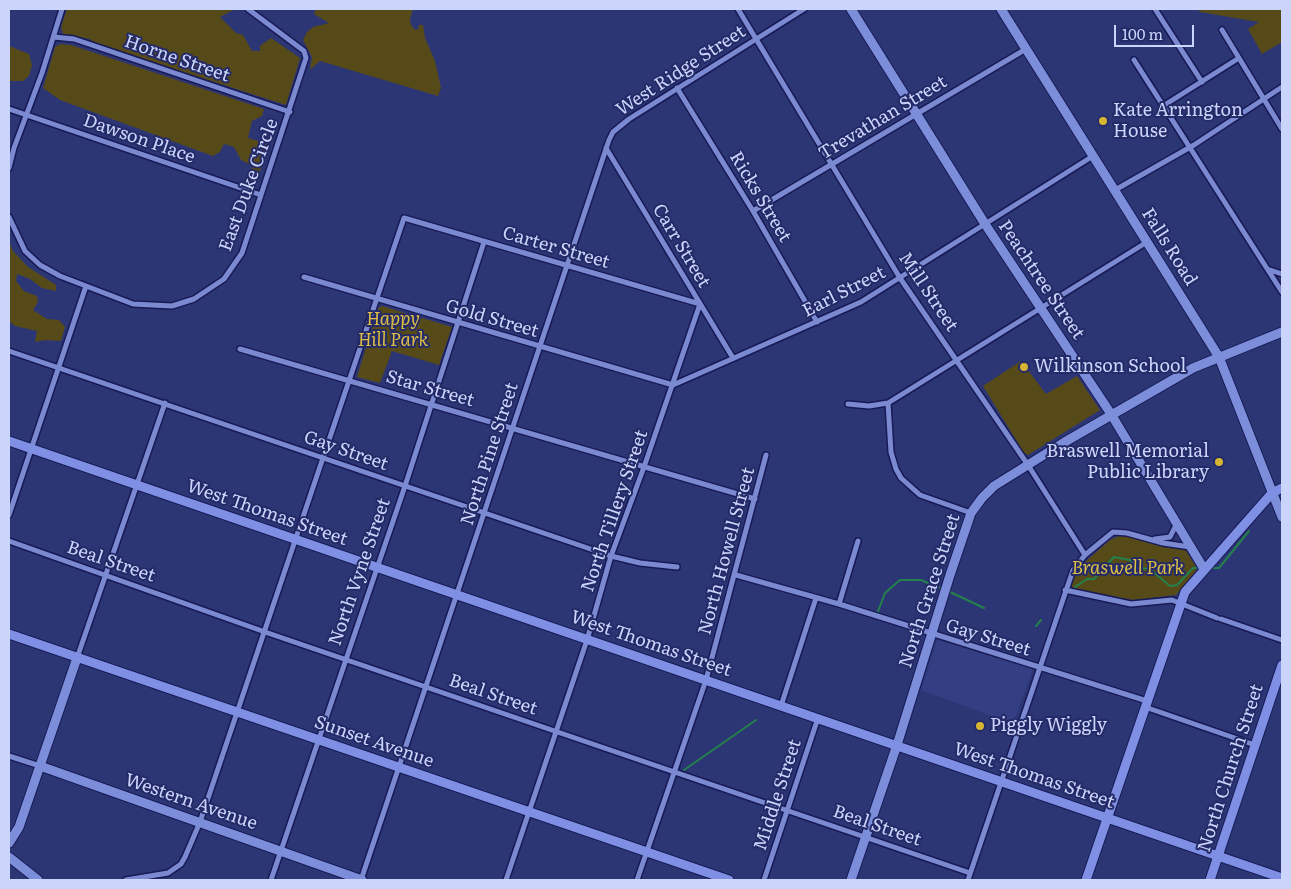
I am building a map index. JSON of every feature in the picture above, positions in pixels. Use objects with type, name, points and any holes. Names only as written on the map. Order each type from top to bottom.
[{"type":"main road","name":"Peachtree Street","points":[[851,9],[985,224],[1112,414],[1176,525],[1204,569]]},
{"type":"main road","name":"Falls Road","points":[[1001,9],[1219,357],[1282,517]]},
{"type":"main road","name":"North Grace Street","points":[[851,880],[897,745],[971,513],[994,486],[1112,414],[1193,368],[1282,332]]},
{"type":"main road","name":"West Thomas Street","points":[[9,441],[1282,878]]},
{"type":"main road","points":[[1086,880],[1180,603],[1189,586],[1204,569],[1272,493],[1282,488]]},
{"type":"main road","name":"Sunset Avenue","points":[[9,634],[729,880]]},
{"type":"main road","points":[[9,843],[19,827],[77,658]]},
{"type":"main road","name":"North Church Street","points":[[1210,880],[1255,745],[1278,692],[1282,665]]},
{"type":"main road","name":"Western Avenue","points":[[40,766],[361,880]]},
{"type":"main road","points":[[9,858],[38,880]]},
{"type":"street","points":[[9,168],[14,148],[54,38],[62,9]]},
{"type":"street","name":"East Duke Circle","points":[[9,217],[25,251],[40,265],[60,276],[133,304],[172,306],[194,299],[224,279],[242,253],[290,112],[306,58],[304,51],[248,9]]},
{"type":"street","name":"Mill Street","points":[[738,9],[900,278],[1028,465],[1085,555]]},
{"type":"street","name":"West Ridge Street","points":[[606,148],[614,132],[620,126],[804,9]]},
{"type":"street","points":[[1155,9],[1202,82]]},
{"type":"street","points":[[1222,30],[1282,129]]},
{"type":"street","name":"Horne Street","points":[[54,38],[74,39],[290,112]]},
{"type":"street","name":"Trevathan Street","points":[[753,211],[1026,49]]},
{"type":"street","points":[[1163,106],[1238,58]]},
{"type":"street","points":[[1134,60],[1270,270],[1282,292]]},
{"type":"street","name":"Ricks Street","points":[[677,88],[753,211],[818,322]]},
{"type":"street","points":[[1115,190],[1190,147],[1282,88]]},
{"type":"street","name":"Dawson Place","points":[[9,109],[261,195]]},
{"type":"street","name":"North Pine Street","points":[[361,880],[425,687],[458,595],[606,148]]},
{"type":"street","name":"Carr Street","points":[[606,148],[733,358]]},
{"type":"street","name":"Earl Street","points":[[673,385],[861,302],[1093,156]]},
{"type":"street","name":"Carter Street","points":[[376,299],[404,218],[700,304]]},
{"type":"street","name":"North Vyne Street","points":[[271,880],[344,659],[405,486],[484,242]]},
{"type":"street","points":[[848,404],[869,406],[888,403],[1148,242]]},
{"type":"street","points":[[1270,270],[1282,274]]},
{"type":"street","name":"Gold Street","points":[[304,278],[673,385]]},
{"type":"street","points":[[9,515],[86,286]]},
{"type":"street","points":[[126,880],[168,873],[180,864],[200,822],[376,299]]},
{"type":"street","name":"North Tillery Street","points":[[506,880],[587,640],[611,556],[673,385],[700,304]]},
{"type":"street","name":"Star Street","points":[[240,348],[755,499]]},
{"type":"street","name":"Gay Street","points":[[9,351],[611,556],[640,563],[677,567]]},
{"type":"street","points":[[77,658],[165,403]]},
{"type":"street","points":[[888,403],[891,452],[901,478],[920,495],[971,513]]},
{"type":"street","name":"North Howell Street","points":[[637,880],[706,680],[736,575],[766,455]]},
{"type":"street","points":[[1153,540],[1170,537],[1176,525]]},
{"type":"street","points":[[968,880],[1073,570],[1085,555],[1113,532],[1127,532],[1153,540],[1190,547]]},
{"type":"street","name":"Beal Street","points":[[9,541],[265,632],[970,873]]},
{"type":"street","points":[[838,604],[858,541]]},
{"type":"street","name":"Gay Street","points":[[736,575],[838,604],[1040,668],[1146,704],[1255,745]]},
{"type":"street","points":[[1065,590],[1131,604],[1172,600],[1282,640]]},
{"type":"street","points":[[781,706],[816,598]]},
{"type":"street","name":"Middle Street","points":[[764,880],[818,718]]},
{"type":"street","name":"Western Avenue","points":[[9,756],[40,766]]},
{"type":"shaded area","points":[[937,640],[1033,669],[1013,724],[921,690]]},
{"type":"green space","points":[[67,9],[235,9],[220,17],[236,33],[243,35],[252,51],[260,51],[260,46],[271,38],[300,58],[286,105],[93,43],[90,39],[63,34],[61,27]]},
{"type":"green space","points":[[316,9],[413,9],[410,19],[411,25],[415,30],[418,29],[419,25],[423,25],[425,38],[435,61],[441,88],[438,96],[320,61],[310,70],[312,57],[303,40],[307,32],[313,27],[329,23],[314,14]]},
{"type":"green space","points":[[1198,9],[1282,9],[1282,42],[1262,54],[1248,29],[1259,22],[1200,12]]},
{"type":"green space","points":[[60,44],[71,45],[264,109],[262,116],[252,121],[248,138],[269,144],[255,186],[243,183],[253,166],[241,160],[234,147],[224,144],[220,152],[213,156],[60,100],[43,88],[55,47]]},
{"type":"green space","points":[[9,46],[29,54],[32,65],[29,76],[23,81],[9,81]]},
{"type":"green space","points":[[9,242],[13,251],[28,267],[56,285],[56,291],[42,288],[30,279],[17,274],[16,281],[24,291],[37,296],[38,302],[33,310],[47,319],[59,320],[65,327],[61,341],[45,340],[35,342],[37,331],[15,326],[9,321]]},
{"type":"green space","name":"Happy Hill Park","points":[[382,306],[452,327],[439,365],[392,351],[380,383],[357,377],[378,308]]},
{"type":"green space","points":[[1021,361],[1046,394],[1077,376],[1100,410],[1028,455],[1024,453],[983,386]]},
{"type":"green space","name":"Braswell Park","points":[[1121,535],[1184,548],[1195,565],[1196,571],[1176,595],[1133,600],[1073,589],[1070,583],[1078,568],[1110,540]]},
{"type":"waterway","points":[[1211,568],[1219,568],[1249,531]]},
{"type":"waterway","points":[[1075,587],[1087,579],[1094,579],[1114,557],[1130,560],[1140,568],[1150,569],[1170,586],[1177,585],[1193,568],[1199,568]]},
{"type":"waterway","points":[[877,614],[885,593],[900,580],[921,580],[943,589]]},
{"type":"waterway","points":[[948,591],[984,608]]},
{"type":"waterway","points":[[1036,626],[1041,620]]},
{"type":"waterway","points":[[684,770],[756,720]]},
{"type":"place","name":"Kate Arrington House","points":[[1103,121]]},
{"type":"place","name":"Wilkinson School","points":[[1024,367]]},
{"type":"place","name":"Braswell Memorial Public Library","points":[[1219,462]]},
{"type":"place","name":"Piggly Wiggly","points":[[980,726]]}]
